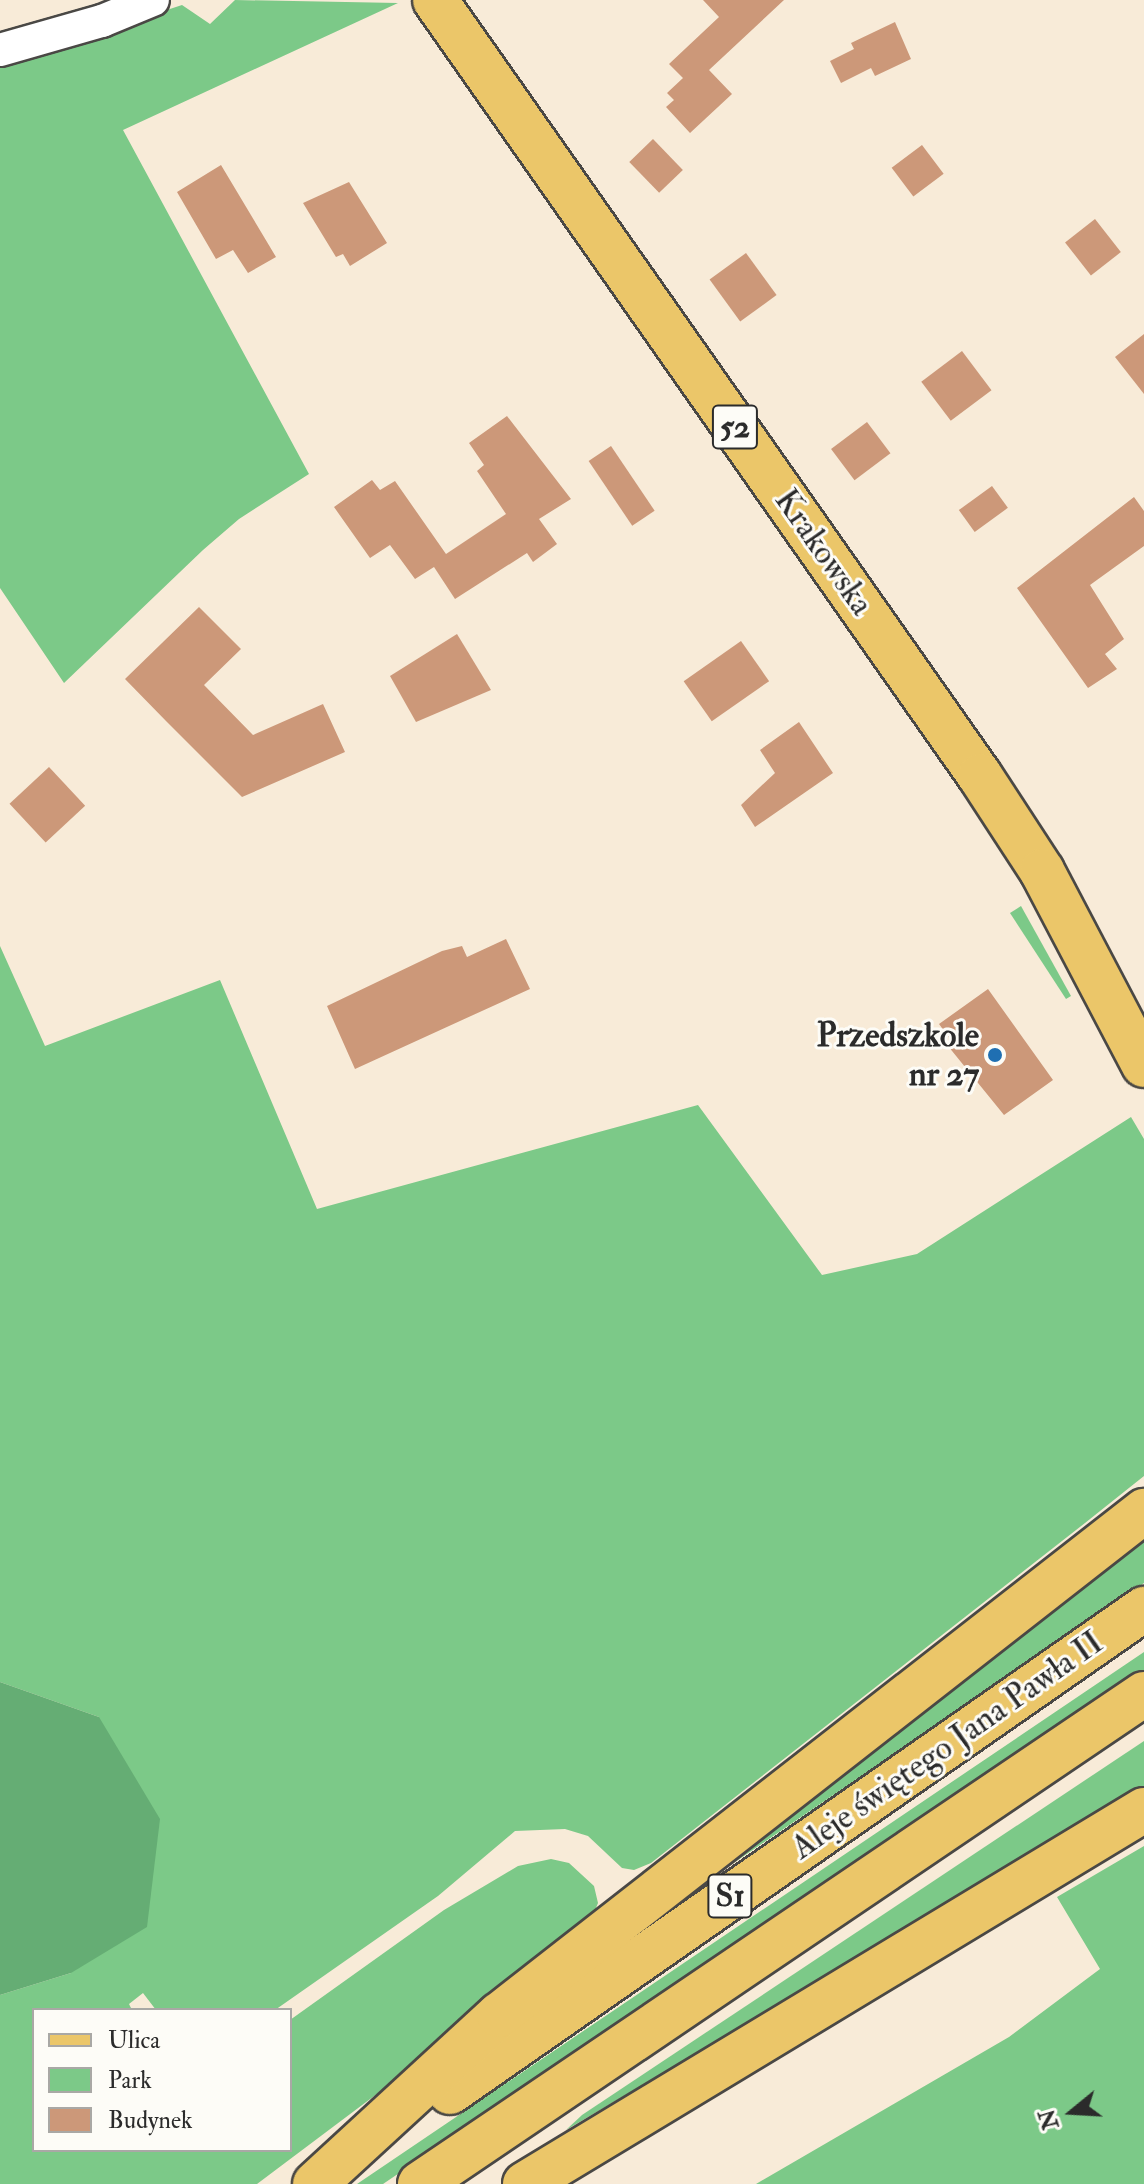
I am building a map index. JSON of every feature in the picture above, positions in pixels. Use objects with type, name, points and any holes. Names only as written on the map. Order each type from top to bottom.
[{"type":"main road","name":"Krakowska","points":[[435,0],[926,696],[1042,871],[1144,1009]]},
{"type":"main road","name":"Krakowska","points":[[1042,871],[1144,1065]]},
{"type":"main road","points":[[316,2184],[499,2015],[1144,1511]]},
{"type":"main road","name":"Aleje świętego Jana Pawła II","points":[[316,2184],[1144,1609]]},
{"type":"main road","name":"Aleje świętego Jana Pawła II","points":[[420,2184],[1144,1694]]},
{"type":"main road","points":[[525,2184],[1144,1810]]},
{"type":"street","points":[[0,50],[102,21],[153,0]]},
{"type":"green space","points":[[235,0],[398,3],[123,130],[309,474],[239,519],[64,683],[0,588],[0,65],[182,5],[210,24]]},
{"type":"green space","points":[[1021,906],[1071,996],[1066,999],[1010,913]]},
{"type":"green space","points":[[0,946],[45,1046],[220,980],[317,1209],[698,1105],[822,1275],[917,1254],[1131,1117],[1144,1139],[1144,1476],[651,1863],[634,1870],[622,1868],[588,1836],[565,1829],[515,1831],[438,1896],[278,2008],[154,2008],[143,1993],[129,2004],[131,2008],[32,2008],[32,2152],[292,2152],[292,2019],[444,1910],[518,1866],[551,1859],[569,1863],[594,1886],[598,1903],[591,1920],[430,2054],[257,2184],[0,2184],[0,1995],[71,1973],[99,1717],[0,1682]]},
{"type":"green space","points":[[1144,1529],[1144,1583],[675,1903]]},
{"type":"green space","points":[[1144,1652],[1144,1670],[383,2184],[357,2184]]},
{"type":"green space","points":[[0,1682],[99,1717],[160,1819],[147,1927],[71,1973],[0,1995]]},
{"type":"green space","points":[[1144,1741],[1144,1789],[566,2130],[582,2115]]},
{"type":"green space","points":[[1144,1846],[1144,2184],[756,2184],[1009,2037],[1100,1969],[1057,1897]]},
{"type":"building","points":[[703,0],[784,0],[709,70],[732,94],[690,133],[666,107],[674,100],[667,93],[683,78],[669,64],[719,17]]},
{"type":"building","points":[[895,22],[911,59],[875,76],[871,68],[841,83],[830,61],[854,49],[851,43]]},
{"type":"building","points":[[653,139],[683,170],[659,193],[629,162]]},
{"type":"building","points":[[922,145],[944,174],[913,197],[892,168]]},
{"type":"building","points":[[221,165],[276,257],[248,273],[233,250],[216,259],[177,192]]},
{"type":"building","points":[[349,182],[387,243],[350,266],[343,254],[336,257],[303,203]]},
{"type":"building","points":[[1095,219],[1121,252],[1091,275],[1065,242]]},
{"type":"building","points":[[746,253],[777,295],[740,322],[710,279]]},
{"type":"building","points":[[1144,334],[1144,394],[1115,357]]},
{"type":"building","points":[[962,351],[991,390],[951,421],[921,382]]},
{"type":"building","points":[[507,416],[571,499],[539,519],[557,544],[533,562],[527,553],[455,599],[434,567],[415,579],[390,545],[370,558],[334,507],[372,480],[380,490],[395,481],[446,554],[506,514],[477,471],[484,465],[469,443]]},
{"type":"building","points":[[867,422],[890,453],[855,480],[831,449]]},
{"type":"building","points":[[611,446],[655,511],[632,526],[589,461]]},
{"type":"building","points":[[992,486],[1008,508],[975,532],[959,510]]},
{"type":"building","points":[[1134,497],[1144,511],[1144,546],[1090,585],[1124,639],[1105,654],[1117,669],[1088,688],[1017,588]]},
{"type":"building","points":[[199,607],[241,649],[204,685],[253,735],[323,704],[345,752],[242,797],[125,679]]},
{"type":"building","points":[[457,634],[491,690],[416,722],[390,676]]},
{"type":"building","points":[[741,641],[769,681],[712,721],[684,681]]},
{"type":"building","points":[[799,722],[833,773],[755,827],[741,805],[775,773],[760,750]]},
{"type":"building","points":[[49,767],[85,806],[46,843],[10,804]]},
{"type":"building","points":[[506,939],[530,989],[355,1069],[327,1006],[442,951],[462,946],[467,957]]},
{"type":"building","name":"Przedszkole nr 27","points":[[988,989],[1053,1080],[1004,1115],[948,1046],[953,1043],[939,1024]]},
{"type":"place","name":"Przedszkole nr 27","points":[[995,1055]]}]
